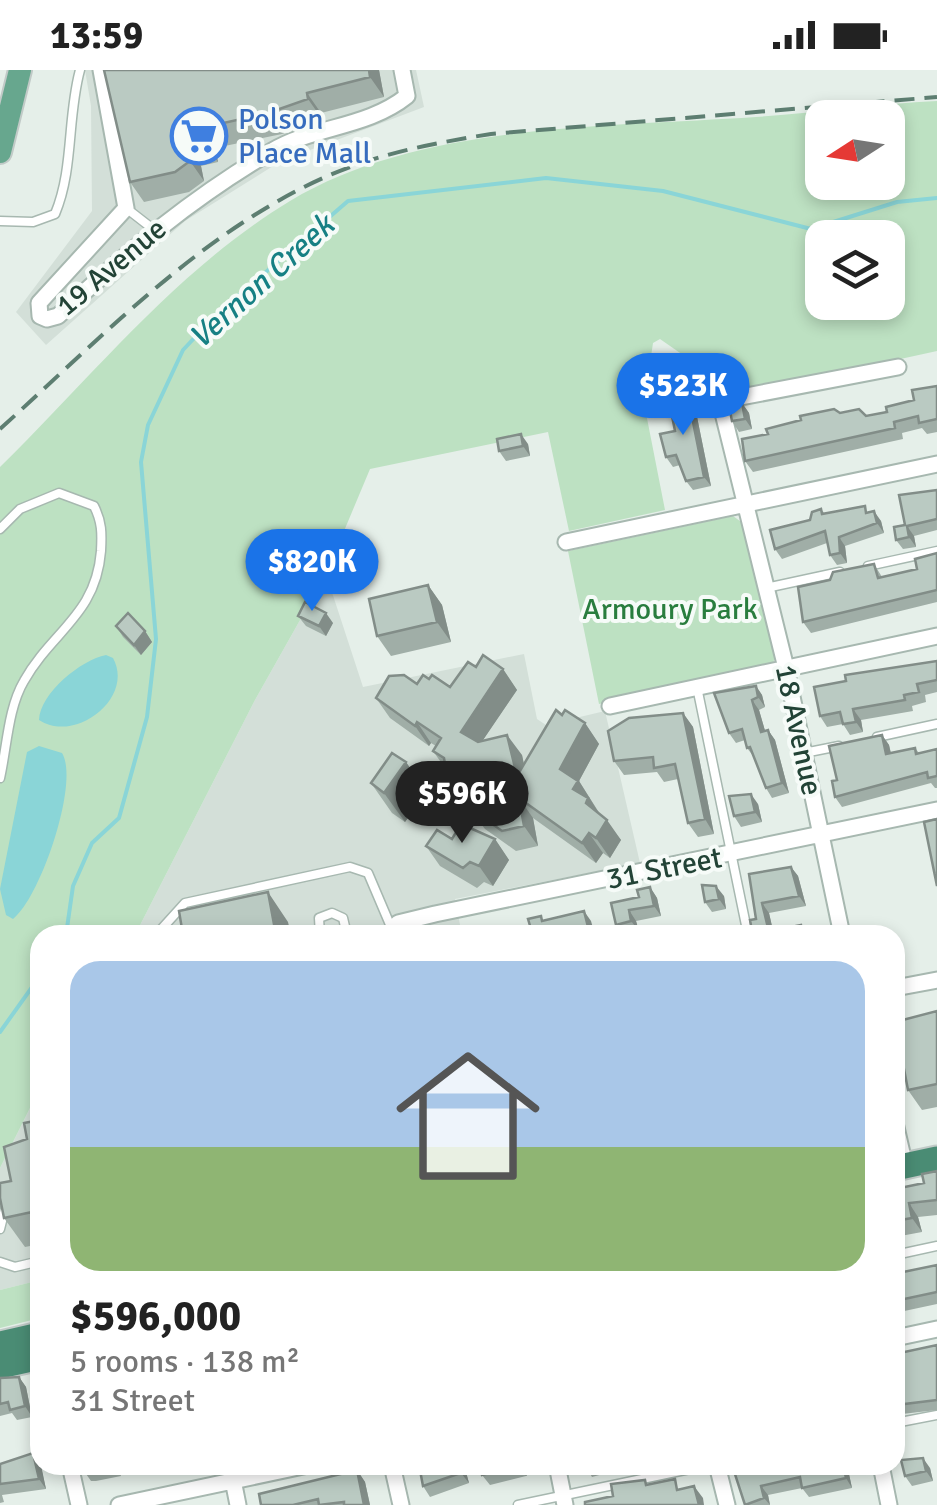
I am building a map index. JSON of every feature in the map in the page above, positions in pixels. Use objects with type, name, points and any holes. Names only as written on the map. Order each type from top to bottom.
[{"type":"highway","points":[[905,1167],[937,1159]]},
{"type":"highway","points":[[0,1344],[30,1337]]},
{"type":"highway","points":[[0,1366],[30,1359]]},
{"type":"main road","points":[[0,152],[20,70]]},
{"type":"street","name":"19 Avenue","points":[[101,70],[126,208],[39,302],[40,316],[58,316],[152,229],[275,148],[386,112],[407,96],[402,70]]},
{"type":"street","name":"18 Avenue","points":[[840,925],[786,668],[720,401],[898,367]]},
{"type":"street","points":[[566,542],[937,464]]},
{"type":"street","points":[[610,706],[937,636]]},
{"type":"street","name":"31 Street","points":[[406,925],[435,914],[937,810]]},
{"type":"street","points":[[905,986],[937,980]]},
{"type":"street","points":[[905,1336],[937,1328]]},
{"type":"street","points":[[72,1475],[79,1505]]},
{"type":"street","points":[[119,1505],[225,1475]]},
{"type":"street","points":[[232,1475],[238,1505]]},
{"type":"street","points":[[394,1475],[401,1505]]},
{"type":"street","points":[[558,1475],[564,1500]]},
{"type":"street","points":[[720,1475],[727,1505]]},
{"type":"street","points":[[882,1475],[890,1505]]},
{"type":"lane","points":[[0,221],[33,222],[54,214],[64,192],[71,102],[80,70]]},
{"type":"lane","points":[[126,208],[152,229]]},
{"type":"lane","points":[[0,529],[20,509],[59,493],[94,506],[102,520],[100,565],[83,610],[23,681],[0,778]]},
{"type":"lane","points":[[766,588],[937,551]]},
{"type":"lane","points":[[698,687],[746,925]]},
{"type":"lane","points":[[861,741],[937,724]]},
{"type":"lane","points":[[804,753],[842,745]]},
{"type":"lane","points":[[165,925],[185,903],[350,866],[368,873],[378,890],[388,925]]},
{"type":"lane","points":[[319,925],[319,918],[332,913],[343,918],[345,925]]},
{"type":"lane","points":[[0,1229],[10,1193]]},
{"type":"lane","points":[[905,1253],[937,1246]]},
{"type":"lane","points":[[0,1262],[15,1267],[30,1263]]},
{"type":"lane","points":[[905,1422],[937,1414]]},
{"type":"lane","points":[[518,1505],[564,1500],[668,1475]]},
{"type":"shaded area","points":[[85,70],[416,70],[424,107],[281,161],[185,221],[46,345],[16,312],[92,211],[91,106]]},
{"type":"shaded area","points":[[326,574],[363,687],[524,654],[537,719],[546,725],[605,711],[640,863],[455,899],[460,925],[140,925],[255,700]]},
{"type":"shaded area","points":[[30,1108],[30,1282],[0,1290],[0,1168]]},
{"type":"green space","points":[[937,101],[937,351],[726,397],[706,371],[660,339],[653,343],[644,403],[665,510],[569,531],[548,432],[370,469],[326,574],[255,700],[140,925],[30,925],[30,1108],[0,1168],[0,467],[173,291],[249,228],[290,201],[341,175],[396,156],[455,143],[578,127],[805,113],[805,200],[905,200],[905,104]]},
{"type":"green space","name":"Armoury Park","points":[[733,516],[744,524],[775,656],[773,664],[599,704],[568,551]]},
{"type":"green space","points":[[30,1282],[30,1320],[0,1328],[0,1290]]},
{"type":"water","points":[[106,655],[113,658],[118,673],[116,688],[98,713],[69,726],[53,726],[39,720],[46,699],[64,679],[85,663]]},
{"type":"water","points":[[39,746],[62,753],[66,788],[45,865],[35,889],[13,919],[6,915],[0,889],[27,752]]},
{"type":"building","name":"Polson Place Mall","points":[[104,70],[369,70],[370,77],[307,93],[308,99],[268,113],[201,128],[203,142],[187,145],[190,161],[175,172],[130,182]]},
{"type":"building","points":[[662,384],[666,400],[651,404],[647,387]]},
{"type":"building","points":[[937,386],[937,419],[919,423],[918,416],[894,422],[895,428],[745,461],[742,439],[768,434],[766,429],[834,409],[840,413],[859,409],[866,416],[887,412],[886,407],[914,400],[912,390]]},
{"type":"building","points":[[687,392],[704,477],[686,481],[676,455],[666,457],[660,434],[675,431],[668,396]]},
{"type":"building","points":[[742,403],[745,419],[732,421],[729,406]]},
{"type":"building","points":[[521,434],[523,446],[499,451],[497,439]]},
{"type":"building","points":[[937,490],[937,519],[907,526],[909,537],[896,540],[894,527],[905,525],[899,495]]},
{"type":"building","points":[[865,506],[866,513],[874,511],[877,523],[839,537],[840,553],[830,555],[825,531],[775,549],[770,530],[810,520],[812,512],[821,509],[822,514]]},
{"type":"building","points":[[937,553],[937,590],[803,622],[798,587],[830,580],[833,572],[874,564],[878,578],[917,569],[915,559]]},
{"type":"building","points":[[428,585],[437,622],[377,636],[369,599]]},
{"type":"building","points":[[305,602],[326,613],[319,626],[298,616]]},
{"type":"building","points":[[128,613],[145,631],[134,645],[116,626]]},
{"type":"building","points":[[483,655],[503,669],[461,732],[478,742],[507,735],[517,776],[556,710],[562,715],[565,710],[585,723],[560,769],[578,781],[573,789],[588,798],[586,803],[607,820],[596,838],[589,833],[582,843],[519,798],[524,826],[502,831],[471,809],[476,803],[455,788],[460,779],[446,770],[444,758],[433,751],[441,738],[417,722],[415,726],[376,698],[389,676],[404,675],[417,684],[423,675],[429,679],[432,675],[450,687],[468,662],[476,667]]},
{"type":"building","points":[[937,661],[937,680],[917,684],[919,692],[904,695],[905,700],[853,709],[856,722],[843,724],[840,712],[820,716],[814,687],[846,681],[845,675]]},
{"type":"building","points":[[756,686],[758,697],[752,700],[761,732],[768,730],[782,783],[766,788],[742,729],[729,733],[714,693]]},
{"type":"building","points":[[683,713],[705,819],[688,823],[675,764],[654,768],[653,757],[614,761],[608,731],[629,718]]},
{"type":"building","points":[[882,735],[886,754],[915,748],[916,754],[937,749],[937,776],[928,778],[927,772],[835,797],[832,781],[837,780],[829,746]]},
{"type":"building","points":[[392,753],[406,762],[384,793],[371,783]]},
{"type":"building","points":[[751,794],[755,812],[734,816],[729,796]]},
{"type":"building","points":[[937,819],[937,886],[924,822]]},
{"type":"building","points":[[461,824],[495,839],[479,866],[470,862],[463,868],[426,846],[437,830],[452,839]]},
{"type":"building","points":[[791,867],[799,896],[762,903],[767,925],[751,925],[750,920],[756,919],[749,874]]},
{"type":"building","points":[[702,885],[716,886],[719,899],[705,902]]},
{"type":"building","points":[[650,887],[654,906],[629,910],[631,921],[616,925],[611,903],[639,897],[637,890]]},
{"type":"building","points":[[268,892],[274,925],[181,925],[179,911]]},
{"type":"building","points":[[584,911],[588,925],[530,925],[528,919],[541,916],[542,921]]},
{"type":"building","points":[[937,1011],[937,1084],[908,1090],[905,1019]]},
{"type":"building","points":[[30,1122],[30,1212],[4,1218],[0,1183],[11,1181],[4,1147],[27,1139],[24,1123]]},
{"type":"building","points":[[937,1171],[937,1200],[909,1203],[912,1218],[905,1219],[905,1187],[924,1183],[922,1174]]},
{"type":"building","points":[[937,1265],[937,1292],[905,1299],[905,1272]]},
{"type":"building","points":[[937,1345],[937,1400],[905,1404],[905,1352]]},
{"type":"building","points":[[19,1377],[25,1406],[10,1410],[8,1402],[0,1404],[0,1378]]},
{"type":"building","points":[[30,1454],[30,1475],[38,1475],[39,1479],[0,1484],[0,1464]]},
{"type":"building","points":[[923,1458],[926,1471],[905,1476],[905,1460]]},
{"type":"building","points":[[337,1475],[358,1475],[364,1505],[319,1505],[318,1499],[293,1505],[261,1505],[259,1494]]},
{"type":"building","points":[[421,1475],[455,1475],[423,1486]]},
{"type":"building","points":[[735,1475],[845,1475],[846,1478],[802,1488],[800,1477],[761,1486],[764,1498],[745,1505]]},
{"type":"building","points":[[675,1479],[677,1490],[694,1486],[699,1505],[585,1505],[613,1496],[611,1484],[645,1480],[646,1485]]},
{"type":"waterway","name":"Vernon Creek","points":[[67,925],[73,886],[92,843],[119,818],[147,717],[156,639],[141,462],[148,425],[183,350],[215,316],[348,201],[546,178],[663,191],[811,229],[897,202],[937,198]]},
{"type":"waterway","name":"Vernon Creek","points":[[0,1032],[30,990]]},
{"type":"railway","points":[[0,429],[193,258],[278,201],[364,162],[491,134],[937,97]]},
{"type":"place","name":"Polson Place Mall","points":[[199,136]]}]
